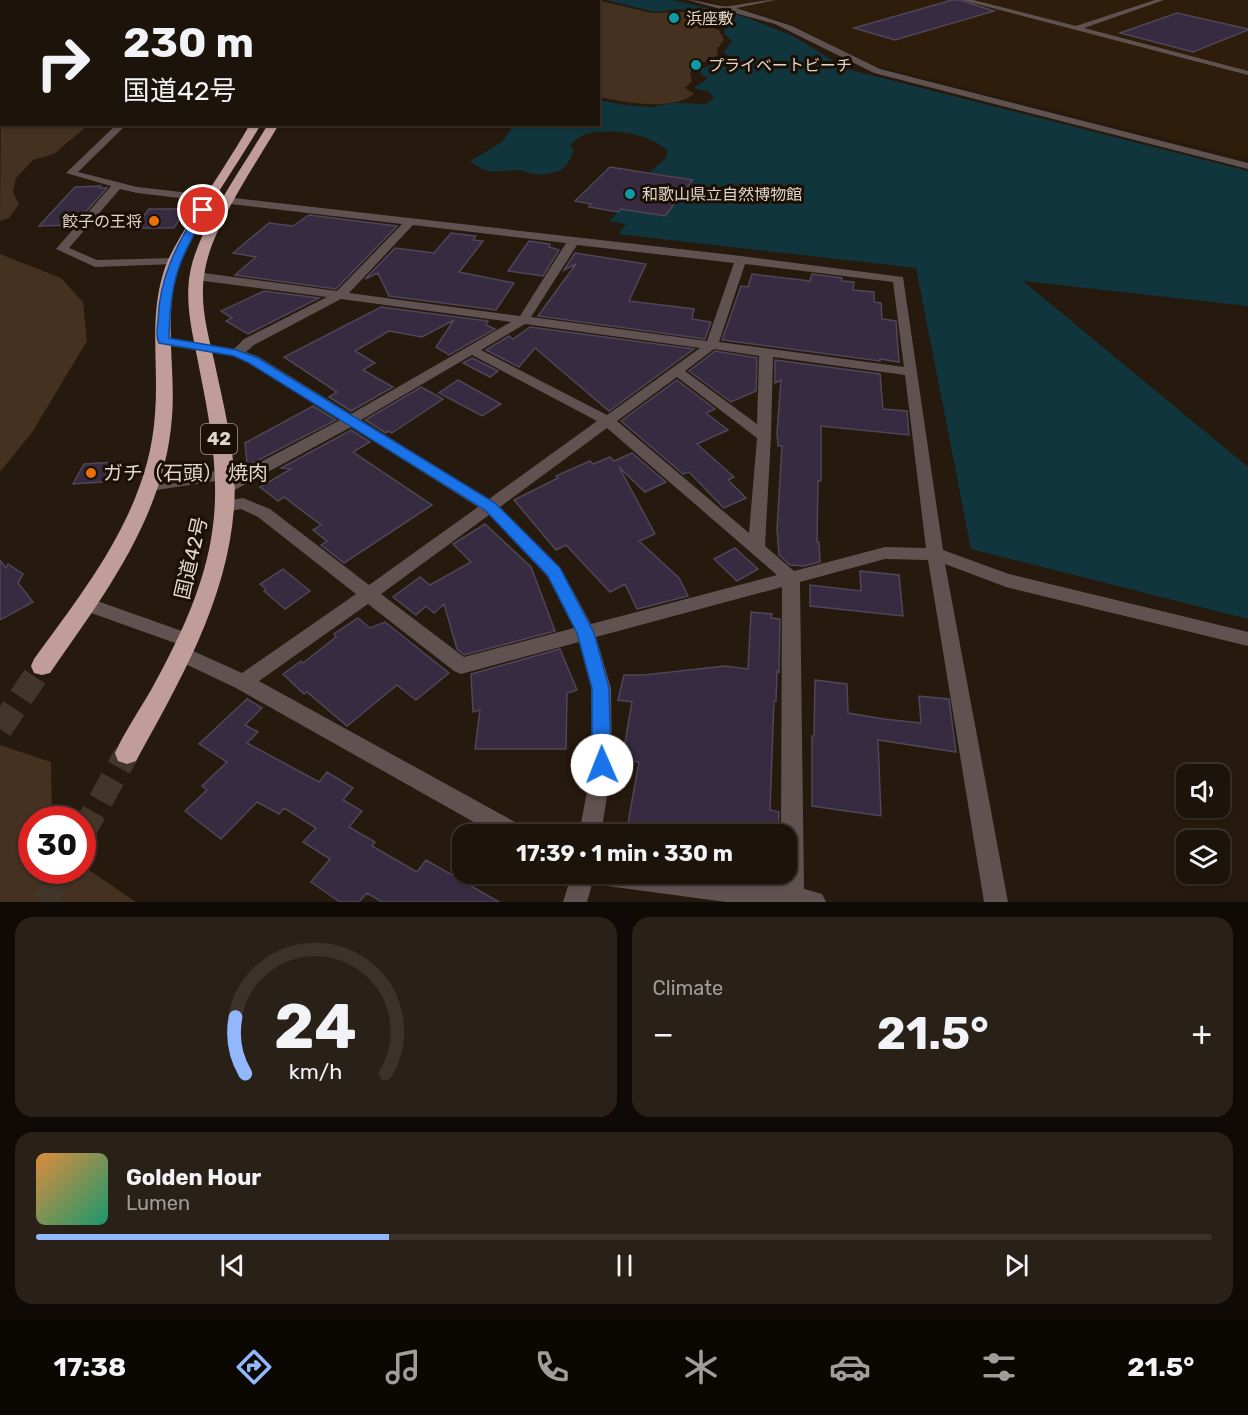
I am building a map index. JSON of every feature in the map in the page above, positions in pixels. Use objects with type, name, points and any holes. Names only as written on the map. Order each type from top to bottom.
[{"type":"highway","name":"国道42号","points":[[127,753],[186,647],[202,613],[221,543],[225,490],[203,348],[195,312],[196,276],[219,199],[255,126]]},
{"type":"highway","name":"国道42号","points":[[42,666],[86,604],[128,535],[150,486],[160,450],[164,416],[165,292],[175,261],[273,126]]},
{"type":"street","points":[[691,0],[742,11],[790,27],[837,55],[877,71],[1248,166]]},
{"type":"street","points":[[724,7],[773,0]]},
{"type":"street","points":[[965,0],[1248,73]]},
{"type":"street","points":[[1077,29],[1161,0]]},
{"type":"street","points":[[742,11],[761,3]]},
{"type":"street","points":[[121,126],[71,173],[137,190],[899,279],[935,554],[996,902]]},
{"type":"street","points":[[118,185],[62,249],[95,264],[175,261]]},
{"type":"street","points":[[237,353],[249,342],[340,295],[411,221]]},
{"type":"street","points":[[150,486],[225,490],[350,421],[524,320],[574,240]]},
{"type":"street","points":[[243,682],[368,595],[712,345],[741,259]]},
{"type":"street","points":[[196,276],[911,372]]},
{"type":"street","points":[[163,341],[237,353],[254,360],[490,507],[554,572],[585,633],[600,688],[602,765],[592,824]]},
{"type":"street","points":[[472,350],[608,421],[791,578],[803,901],[676,884]]},
{"type":"street","points":[[756,548],[764,436],[766,353]]},
{"type":"street","points":[[677,371],[764,436]]},
{"type":"street","points":[[225,490],[243,503],[264,513],[461,666],[885,553],[935,554],[1006,580],[1248,639]]},
{"type":"street","points":[[86,604],[186,647],[243,682],[498,824]]},
{"type":"street","points":[[575,902],[580,884]]},
{"type":"shaded area","points":[[707,0],[1248,0],[1248,159],[870,64],[788,22]]},
{"type":"shaded area","points":[[600,1],[652,13],[682,12],[699,15],[698,23],[719,30],[724,40],[717,49],[718,55],[693,67],[690,74],[692,81],[685,88],[694,94],[673,103],[634,103],[600,97]]},
{"type":"shaded area","points":[[1,126],[87,126],[54,154],[33,160],[16,178],[13,192],[19,204],[9,218],[0,221]]},
{"type":"shaded area","points":[[0,254],[61,278],[83,302],[87,341],[33,431],[0,472]]},
{"type":"shaded area","points":[[0,745],[51,762],[52,806],[18,806],[18,884],[96,884],[96,875],[136,902],[0,902]]},
{"type":"water","points":[[605,0],[671,0],[743,16],[793,36],[847,69],[1248,171],[1248,306],[1023,281],[1248,467],[1248,619],[971,549],[916,268],[618,234],[626,224],[609,221],[621,209],[665,217],[695,180],[650,172],[665,159],[668,151],[640,136],[618,132],[596,132],[584,135],[570,145],[574,151],[566,166],[547,174],[536,175],[523,170],[488,171],[470,161],[502,142],[511,129],[508,126],[600,126],[600,100],[651,107],[674,103],[706,104],[714,98],[709,92],[694,88],[708,78],[698,69],[723,62],[729,56],[724,52],[732,41],[723,32],[726,30],[701,21],[704,15],[679,9],[656,12]]},
{"type":"building","points":[[952,0],[960,0],[994,11],[895,40],[854,28]]},
{"type":"building","points":[[1177,13],[1248,30],[1193,52],[1120,33]]},
{"type":"building","name":"和歌山県立自然博物館","points":[[610,167],[693,180],[665,216],[621,209],[618,212],[589,207],[591,204],[575,201]]},
{"type":"building","points":[[101,186],[100,188],[107,188],[74,225],[39,226],[75,187]]},
{"type":"building","points":[[149,209],[186,209],[174,228],[134,228]]},
{"type":"building","points":[[309,215],[397,226],[336,289],[235,275],[256,257],[233,253],[269,223],[293,226]]},
{"type":"building","points":[[451,233],[476,236],[473,240],[483,241],[459,272],[514,283],[496,310],[389,296],[378,273],[365,279],[395,248],[434,253]]},
{"type":"building","points":[[529,241],[550,244],[549,247],[559,250],[543,276],[508,271]]},
{"type":"building","points":[[575,253],[646,264],[629,301],[694,309],[692,319],[711,322],[705,339],[538,316],[576,264],[564,270]]},
{"type":"building","points":[[752,274],[810,281],[812,274],[842,278],[842,281],[854,282],[853,290],[874,292],[874,302],[881,303],[882,319],[896,321],[899,362],[722,340],[741,286],[748,287]]},
{"type":"building","points":[[264,291],[319,298],[248,334],[226,321],[232,318],[221,311]]},
{"type":"building","points":[[381,307],[488,321],[486,325],[495,329],[449,355],[436,347],[454,320],[422,337],[389,331],[355,351],[375,363],[363,370],[393,387],[351,411],[329,397],[337,392],[284,357]]},
{"type":"building","points":[[530,327],[694,349],[609,411],[535,348],[519,367],[486,350],[509,336],[513,339]]},
{"type":"building","points":[[715,351],[757,358],[756,391],[731,402],[689,371]]},
{"type":"building","points":[[472,358],[498,371],[490,377],[463,363]]},
{"type":"building","points":[[775,360],[880,374],[883,409],[907,411],[909,435],[821,426],[821,481],[818,481],[817,542],[819,542],[820,562],[804,566],[790,565],[779,555],[777,529],[782,446],[778,446],[777,433],[781,380],[775,383]]},
{"type":"building","points":[[458,380],[501,404],[482,416],[439,393]]},
{"type":"building","points":[[677,380],[715,409],[706,413],[728,430],[697,444],[734,477],[728,480],[746,498],[724,508],[689,472],[683,474],[621,421]]},
{"type":"building","points":[[421,387],[443,399],[392,433],[388,431],[386,433],[365,420]]},
{"type":"building","points":[[313,406],[336,420],[247,464],[245,443]]},
{"type":"building","points":[[351,430],[370,442],[353,452],[432,505],[344,563],[321,545],[327,541],[313,530],[321,525],[284,497],[278,501],[260,487],[291,469],[281,468]]},
{"type":"building","points":[[632,453],[666,482],[645,492],[619,467],[655,534],[639,541],[679,578],[688,596],[637,609],[625,584],[610,592],[566,545],[556,550],[514,500],[558,478],[556,476],[590,461],[593,464],[610,457],[614,461]]},
{"type":"building","points":[[114,462],[102,482],[73,484],[84,464]]},
{"type":"building","points":[[485,524],[531,567],[555,631],[464,655],[457,649],[444,604],[434,613],[426,606],[416,615],[393,597],[420,577],[430,585],[471,562],[453,544]]},
{"type":"building","points":[[735,548],[758,569],[737,581],[714,559]]},
{"type":"building","points":[[0,560],[6,568],[8,564],[23,574],[18,583],[33,602],[0,620]]},
{"type":"building","points":[[283,569],[310,591],[285,609],[264,591],[266,589],[260,584]]},
{"type":"building","points":[[860,571],[899,575],[903,616],[810,606],[810,585],[861,591]]},
{"type":"building","points":[[751,612],[772,614],[771,618],[780,619],[770,810],[779,812],[778,824],[628,824],[639,762],[622,760],[632,702],[618,700],[624,675],[725,666],[748,669]]},
{"type":"building","points":[[358,618],[370,628],[385,622],[449,673],[416,700],[397,685],[347,726],[307,692],[304,694],[283,674],[301,661],[303,663],[336,637],[334,634]]},
{"type":"building","points":[[560,649],[577,690],[567,693],[566,749],[475,749],[480,710],[473,712],[471,674]]},
{"type":"building","points":[[815,680],[847,684],[848,713],[884,719],[921,723],[919,696],[949,699],[956,752],[878,740],[881,816],[812,806]]},
{"type":"building","points":[[247,699],[262,708],[245,725],[258,732],[247,743],[319,782],[327,772],[353,788],[343,800],[362,811],[349,827],[375,842],[372,846],[417,872],[426,860],[452,875],[452,884],[468,884],[499,902],[382,902],[367,893],[359,902],[340,902],[311,882],[330,859],[303,842],[316,828],[284,808],[279,814],[257,802],[221,839],[185,811],[207,790],[202,786],[227,762],[199,744]]},
{"type":"tunnel","points":[[0,729],[42,666]]},
{"type":"tunnel","points":[[96,809],[127,753]]},
{"type":"tunnel","points":[[45,902],[55,884]]},
{"type":"place","name":"浜座敷","points":[[674,18]]},
{"type":"place","name":"プライベートビーチ","points":[[696,65]]},
{"type":"place","name":"和歌山県立自然博物館","points":[[630,194]]},
{"type":"place","name":"餃子の王将","points":[[154,221]]},
{"type":"place","name":"ガチ（石頭） 焼肉","points":[[91,473]]},
{"type":"route","points":[[203,210],[183,244],[169,277],[165,292],[163,341],[237,353],[254,360],[490,507],[554,572],[585,633],[600,688],[602,765]]}]
